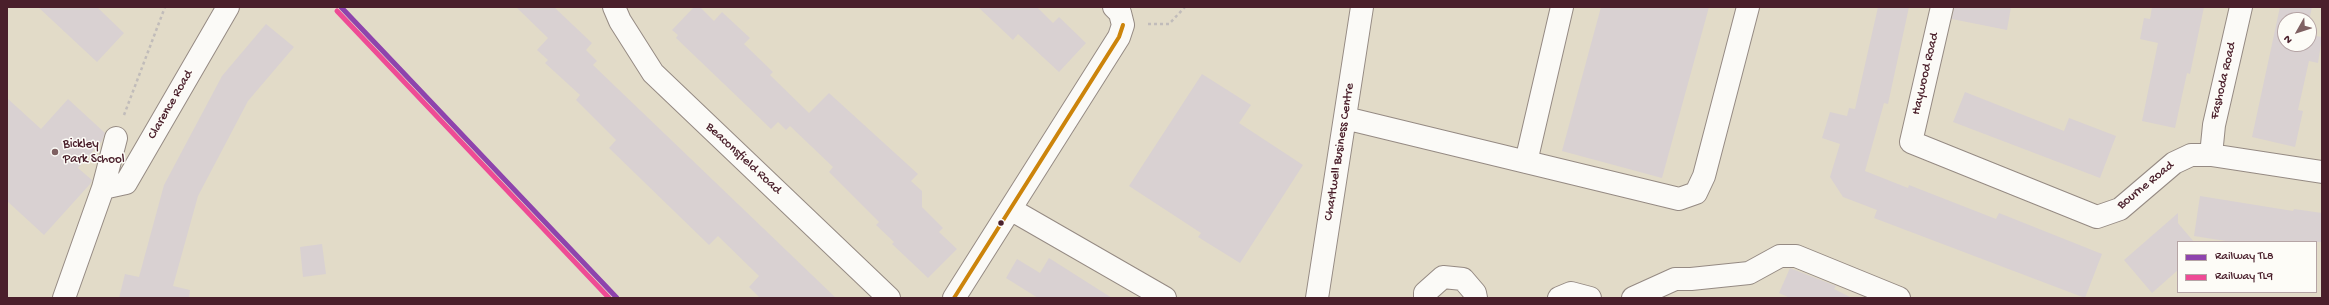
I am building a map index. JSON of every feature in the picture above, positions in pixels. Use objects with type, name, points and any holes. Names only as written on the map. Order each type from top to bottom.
[{"type":"street","name":"Clarence Road","points":[[103,188],[126,183],[228,7]]},
{"type":"street","name":"Beaconsfield Road","points":[[614,7],[620,21],[653,73],[889,298]]},
{"type":"street","name":"Chartwell Business Centre","points":[[1317,298],[1362,7]]},
{"type":"street","points":[[1526,162],[1562,7]]},
{"type":"street","points":[[1345,118],[1679,199],[1696,193],[1704,176],[1748,7]]},
{"type":"street","name":"Haywood Road","points":[[1911,142],[1942,7]]},
{"type":"street","name":"Fashoda Road","points":[[2211,155],[2214,125],[2241,7]]},
{"type":"street","points":[[954,298],[1012,210],[1119,37],[1119,16]]},
{"type":"street","points":[[64,298],[103,188],[116,138]]},
{"type":"street","name":"Bourne Road","points":[[1911,142],[2097,218],[2120,209],[2174,162],[2191,155],[2211,155],[2322,172]]},
{"type":"street","points":[[1012,210],[1165,298]]},
{"type":"street","points":[[1634,298],[1675,279],[1749,273],[1780,256],[1796,256],[1898,298]]},
{"type":"street","points":[[1425,298],[1425,292],[1443,277],[1463,279],[1475,292],[1476,298]]},
{"type":"street","points":[[1559,298],[1571,293],[1590,298]]},
{"type":"path","points":[[116,138],[165,7]]},
{"type":"path","points":[[1119,16],[1169,24],[1185,7]]},
{"type":"building","points":[[38,7],[97,7],[124,33],[97,62]]},
{"type":"building","points":[[516,7],[554,7],[592,43],[586,50],[597,61],[593,65],[836,298],[760,298],[749,287],[759,276],[718,236],[709,245],[609,148],[616,140],[576,100],[580,95],[545,63],[548,60],[537,50],[548,38]]},
{"type":"building","points":[[694,7],[700,7],[714,21],[722,12],[750,38],[744,44],[773,72],[770,75],[809,113],[829,93],[918,174],[911,181],[922,191],[922,207],[943,228],[939,232],[957,249],[928,278],[892,244],[894,242],[876,225],[879,222],[829,172],[833,167],[790,126],[786,130],[778,122],[771,129],[676,38],[678,35],[672,30]]},
{"type":"building","points":[[978,7],[1037,7],[1053,23],[1059,17],[1086,43],[1059,72],[1018,34],[1013,40]]},
{"type":"building","points":[[1601,7],[1709,7],[1662,178],[1562,151]]},
{"type":"building","points":[[1878,7],[1909,7],[1888,104],[1884,103],[1865,171],[1908,188],[1909,185],[1996,219],[1999,213],[2102,254],[2085,298],[1874,218],[1877,210],[1843,197],[1830,177],[1840,144],[1822,138],[1830,112],[1847,116],[1849,108],[1855,109]]},
{"type":"building","points":[[1954,7],[2011,7],[2007,30],[1952,19]]},
{"type":"building","points":[[2152,7],[2204,7],[2190,74],[2187,73],[2175,128],[2142,121],[2158,43],[2140,39],[2144,18],[2150,19]]},
{"type":"building","points":[[2280,7],[2312,7],[2311,12],[2279,12]]},
{"type":"building","points":[[2277,21],[2277,52],[2317,52],[2317,36],[2322,37],[2318,63],[2309,61],[2298,110],[2303,111],[2295,147],[2252,137]]},
{"type":"building","points":[[266,24],[294,47],[248,101],[198,196],[173,286],[190,290],[189,298],[119,298],[125,274],[139,277],[164,185],[222,76]]},
{"type":"building","points":[[1202,74],[1251,105],[1239,123],[1303,165],[1240,263],[1198,237],[1201,233],[1129,186]]},
{"type":"building","points":[[1965,92],[2064,131],[2069,118],[2116,136],[2100,178],[1953,122]]},
{"type":"building","points":[[7,98],[41,129],[68,99],[105,133],[102,141],[78,168],[92,180],[91,183],[44,235],[7,201]]},
{"type":"building","points":[[2200,196],[2293,211],[2294,209],[2322,213],[2322,242],[2226,241],[2194,236]]},
{"type":"building","points":[[2178,213],[2178,223],[2193,241],[2177,241],[2177,271],[2152,293],[2124,260]]},
{"type":"building","points":[[322,244],[326,274],[303,277],[300,247]]},
{"type":"building","points":[[1049,258],[1112,298],[1038,298],[1006,278],[1017,259],[1040,273]]},
{"type":"building","points":[[1790,268],[1836,286],[1834,289],[1852,298],[1790,298],[1779,293]]},
{"type":"rail line","name":"TL8","points":[[341,7],[617,298]]},
{"type":"rail line","name":"TL9","points":[[337,11],[609,298]]},
{"type":"transit line","points":[[954,298],[1119,37],[1123,25]]},
{"type":"place","name":"Bickley Park School","points":[[55,152]]}]
